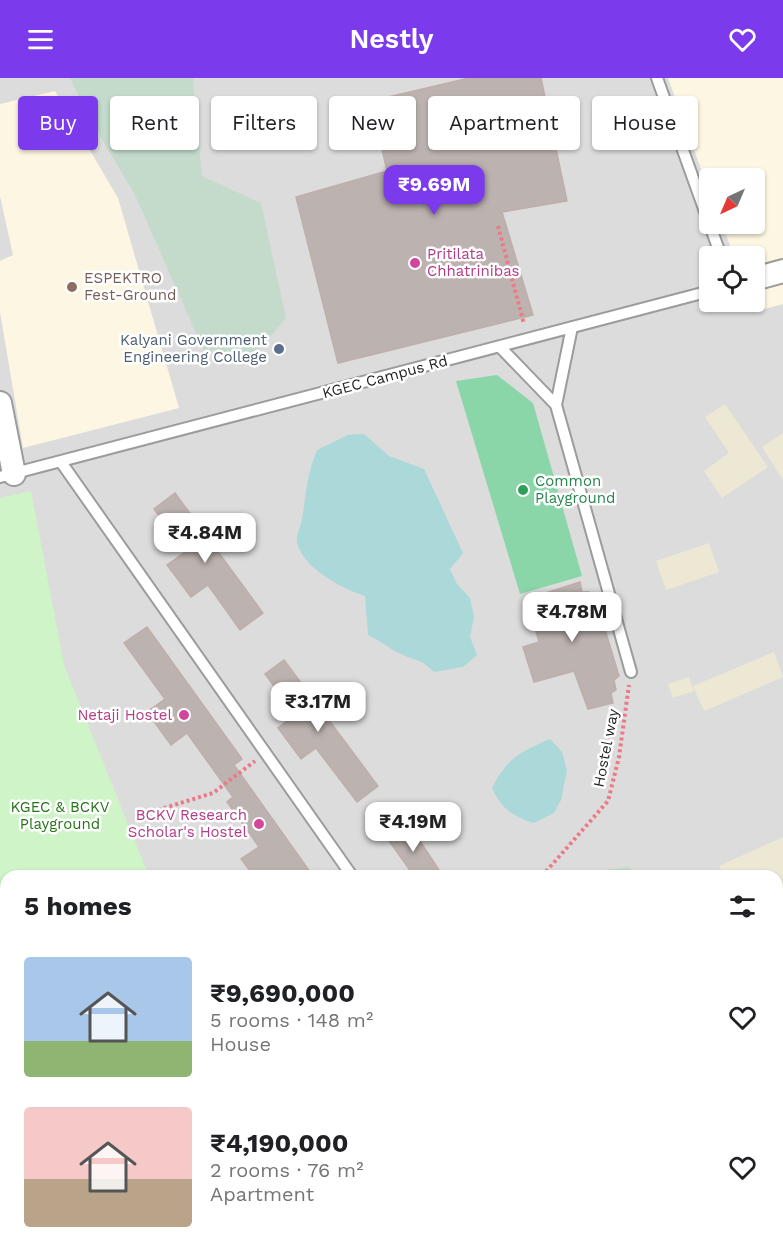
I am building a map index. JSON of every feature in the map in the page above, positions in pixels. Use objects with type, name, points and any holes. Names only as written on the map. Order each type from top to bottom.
[{"type":"street","points":[[765,276],[783,271]]},
{"type":"street","points":[[0,403],[7,476]]},
{"type":"lane","points":[[657,78],[717,246]]},
{"type":"lane","name":"KGEC Campus Rd","points":[[7,476],[699,294]]},
{"type":"lane","points":[[572,327],[556,405],[631,672]]},
{"type":"lane","points":[[500,347],[556,405]]},
{"type":"lane","points":[[61,462],[348,870]]},
{"type":"path","points":[[498,226],[528,339]]},
{"type":"path","name":"Hostel way","points":[[547,870],[608,801],[619,757],[631,672]]},
{"type":"path","points":[[135,817],[213,793],[266,754]]},
{"type":"shaded area","points":[[0,78],[783,78],[783,870],[0,870]]},
{"type":"shaded area","points":[[668,78],[783,78],[783,304],[765,309],[765,246],[730,246],[726,234],[765,234],[765,168],[701,168],[694,150],[698,150],[698,96],[675,96]]},
{"type":"shaded area","name":"ESPEKTRO Fest-Ground","points":[[55,91],[58,96],[34,96]]},
{"type":"shaded area","name":"ESPEKTRO Fest-Ground","points":[[18,100],[18,150],[90,150],[118,198],[179,408],[23,448],[0,312],[0,261],[13,255],[0,196],[0,104]]},
{"type":"shaded area","points":[[725,404],[768,467],[722,498],[704,471],[729,453],[705,417]]},
{"type":"shaded area","points":[[783,433],[783,480],[762,447]]},
{"type":"shaded area","points":[[709,543],[719,572],[666,590],[656,561]]},
{"type":"shaded area","points":[[774,652],[783,677],[704,711],[693,686]]},
{"type":"shaded area","points":[[689,677],[694,691],[673,698],[668,684]]},
{"type":"shaded area","points":[[783,837],[783,870],[721,870],[719,866]]},
{"type":"green space","points":[[70,78],[193,78],[195,96],[110,96],[110,150],[199,150],[199,143],[202,176],[261,203],[286,318],[254,356],[203,349],[135,195],[98,132],[98,96],[78,96]]},
{"type":"green space","name":"Common Playground","points":[[497,375],[533,403],[582,576],[520,594],[456,381]]},
{"type":"green space","name":"KGEC & BCKV Playground","points":[[31,491],[64,665],[147,870],[0,870],[0,498]]},
{"type":"green space","points":[[629,867],[632,870],[605,870]]},
{"type":"water","points":[[364,434],[389,456],[424,469],[463,553],[450,569],[457,584],[470,598],[474,617],[470,637],[477,655],[463,667],[434,672],[421,662],[397,652],[368,635],[365,596],[335,583],[315,569],[300,551],[297,536],[317,450],[348,435]]},
{"type":"water","points":[[550,739],[562,752],[567,770],[561,800],[554,813],[534,823],[508,811],[492,788],[503,770],[515,757]]},
{"type":"building","name":"Pritilata Chhatrinibas","points":[[469,78],[541,78],[545,96],[428,96],[428,150],[556,150],[567,201],[502,212],[533,315],[338,363],[296,197],[387,171],[382,150],[416,150],[416,96],[392,96]]},
{"type":"building","points":[[175,493],[263,613],[240,630],[208,585],[191,597],[167,565],[185,552],[154,509]]},
{"type":"building","points":[[580,582],[582,592],[589,592],[592,604],[597,603],[619,676],[614,680],[616,690],[611,693],[613,703],[588,709],[574,671],[534,682],[523,647],[539,642],[527,599]]},
{"type":"building","points":[[147,627],[242,759],[234,765],[309,870],[249,870],[241,859],[259,847],[227,802],[233,797],[187,733],[171,745],[147,712],[165,699],[124,643]]},
{"type":"building","points":[[284,660],[378,786],[357,802],[316,748],[301,759],[278,728],[295,715],[265,674]]},
{"type":"building","points":[[408,823],[439,870],[410,870],[387,838]]},
{"type":"place","name":"Pritilata Chhatrinibas","points":[[415,263]]},
{"type":"place","name":"ESPEKTRO Fest-Ground","points":[[72,287]]},
{"type":"place","name":"Kalyani Government Engineering College","points":[[279,349]]},
{"type":"place","name":"Common Playground","points":[[523,490]]},
{"type":"place","name":"Netaji Hostel","points":[[184,715]]},
{"type":"place","name":"BCKV Research Scholar's Hostel","points":[[259,824]]}]
